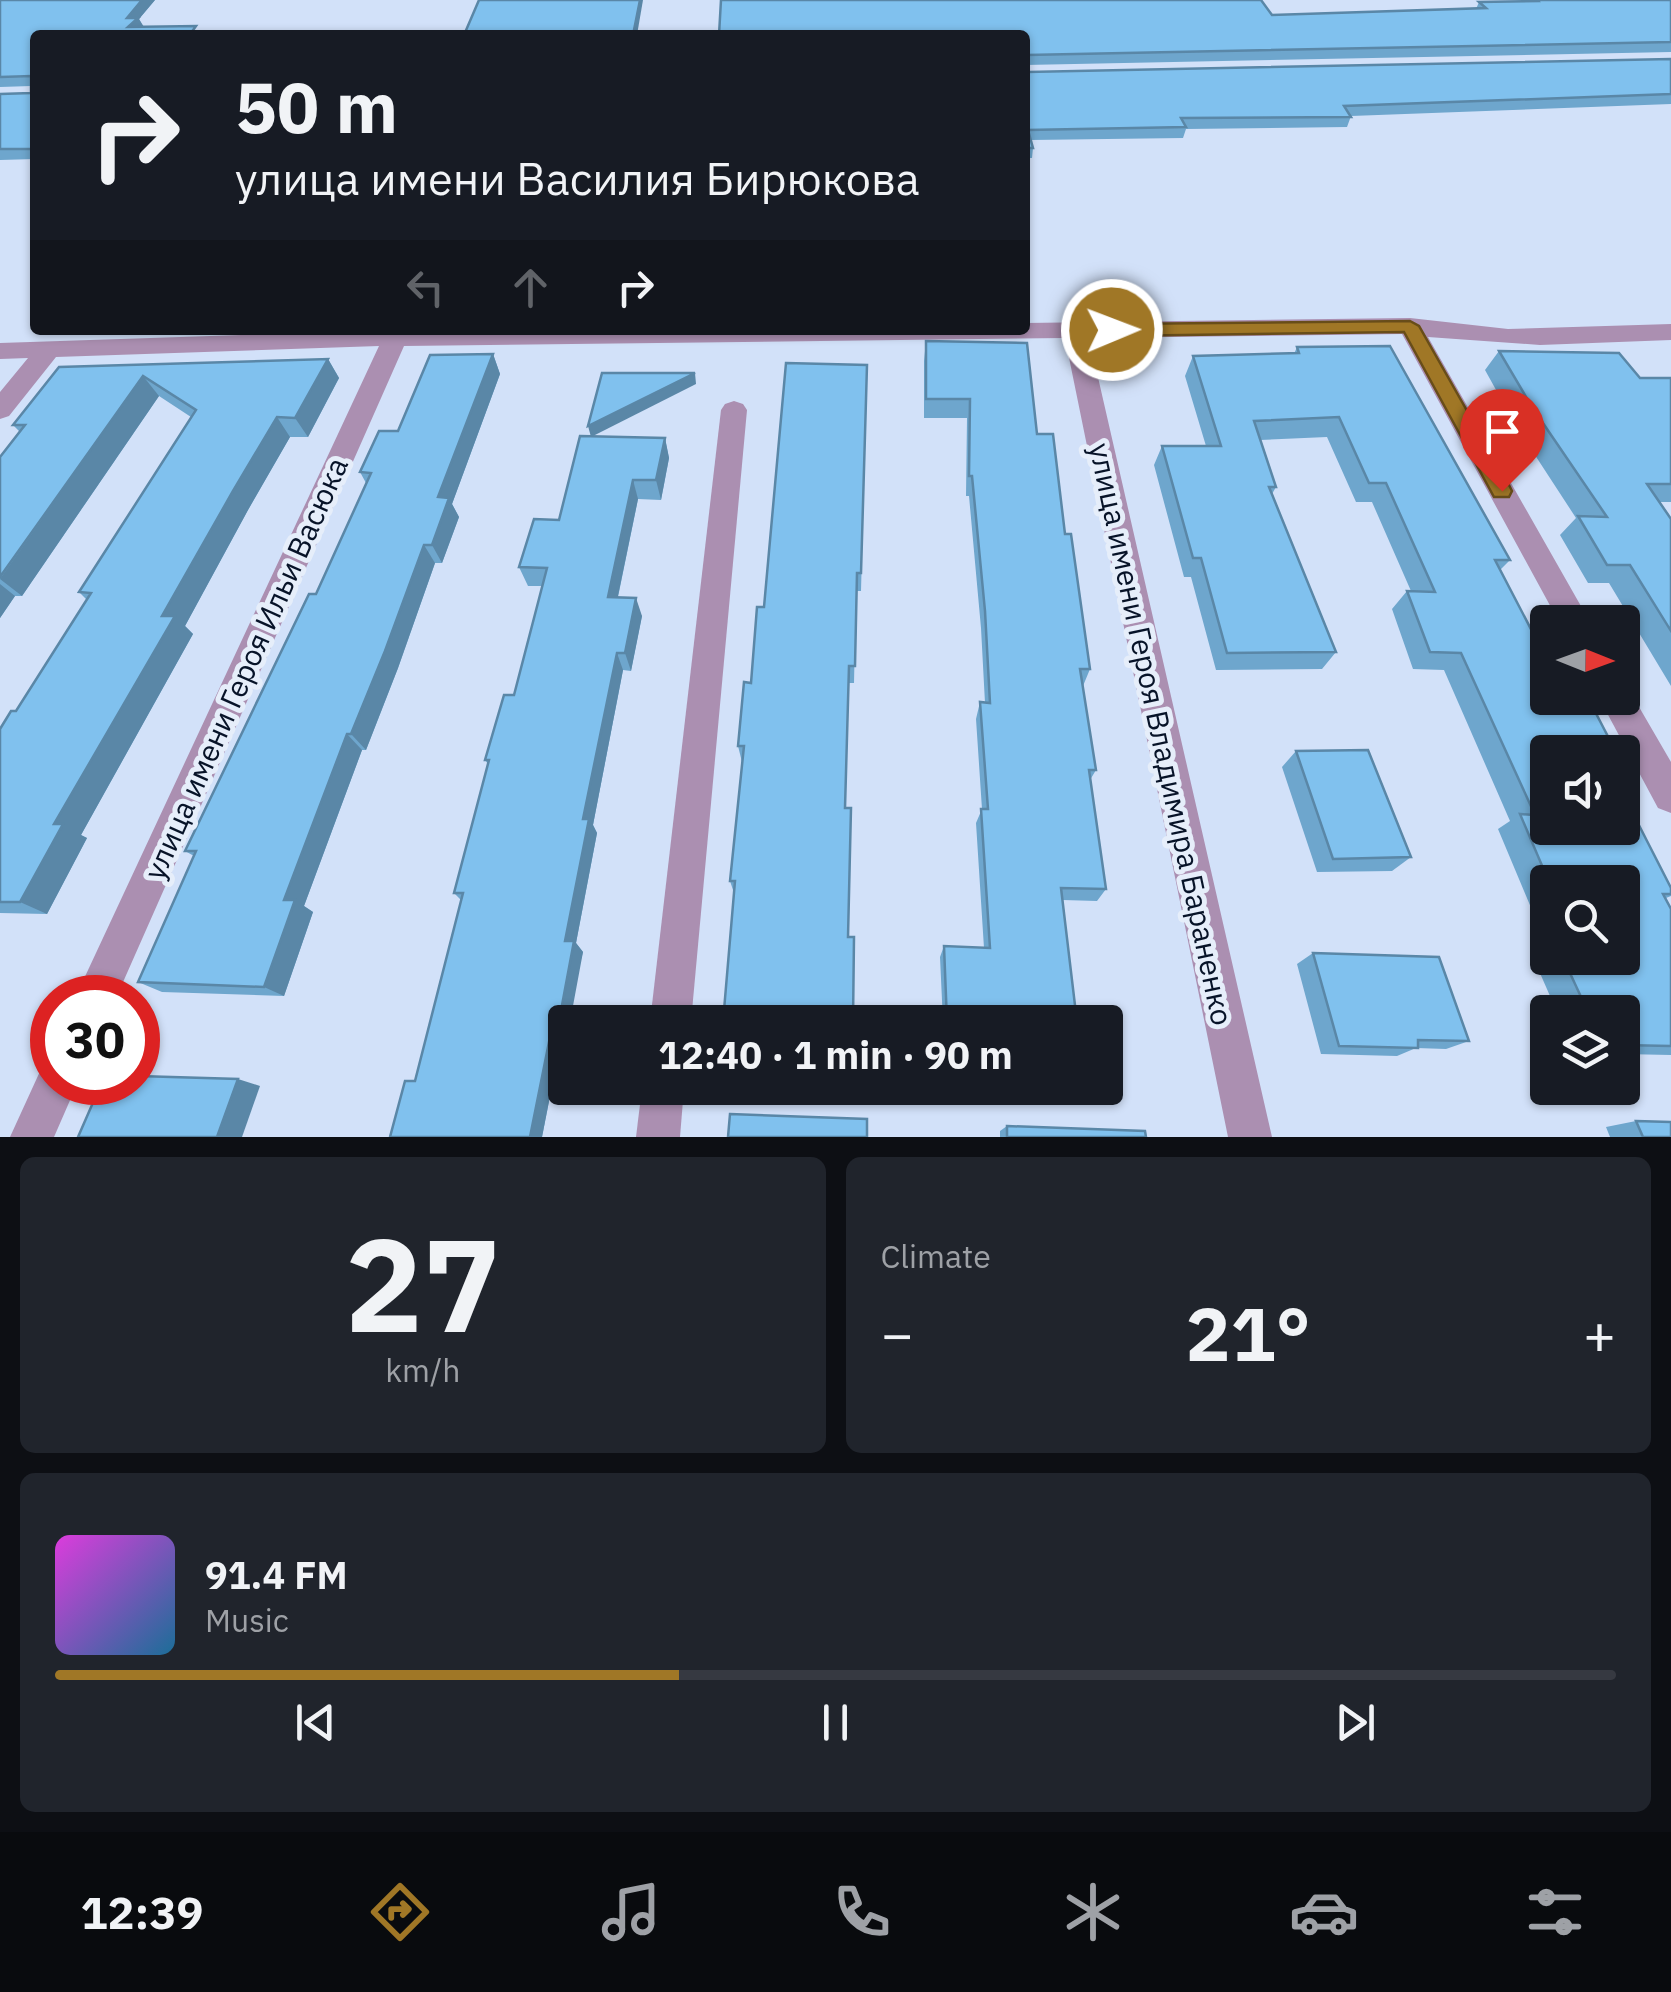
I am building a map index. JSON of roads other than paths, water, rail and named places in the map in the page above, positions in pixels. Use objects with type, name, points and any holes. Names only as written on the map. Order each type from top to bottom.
[{"type":"street","points":[[1410,326],[1566,605]]},
{"type":"street","points":[[1030,331],[1410,326],[1458,336],[1524,340],[1671,332]]},
{"type":"street","name":"улица имени Героя Владимира Бараненко","points":[[1075,330],[1250,1137]]},
{"type":"street","points":[[0,350],[650,335]]},
{"type":"street","name":"улица имени Героя Ильи Васюка","points":[[106,975],[395,338]]},
{"type":"street","points":[[0,410],[49,349]]},
{"type":"street","points":[[672,1005],[734,410]]},
{"type":"street","points":[[1626,715],[1671,796]]},
{"type":"street","points":[[32,1137],[47,1105]]},
{"type":"street","points":[[658,1137],[661,1105]]}]
